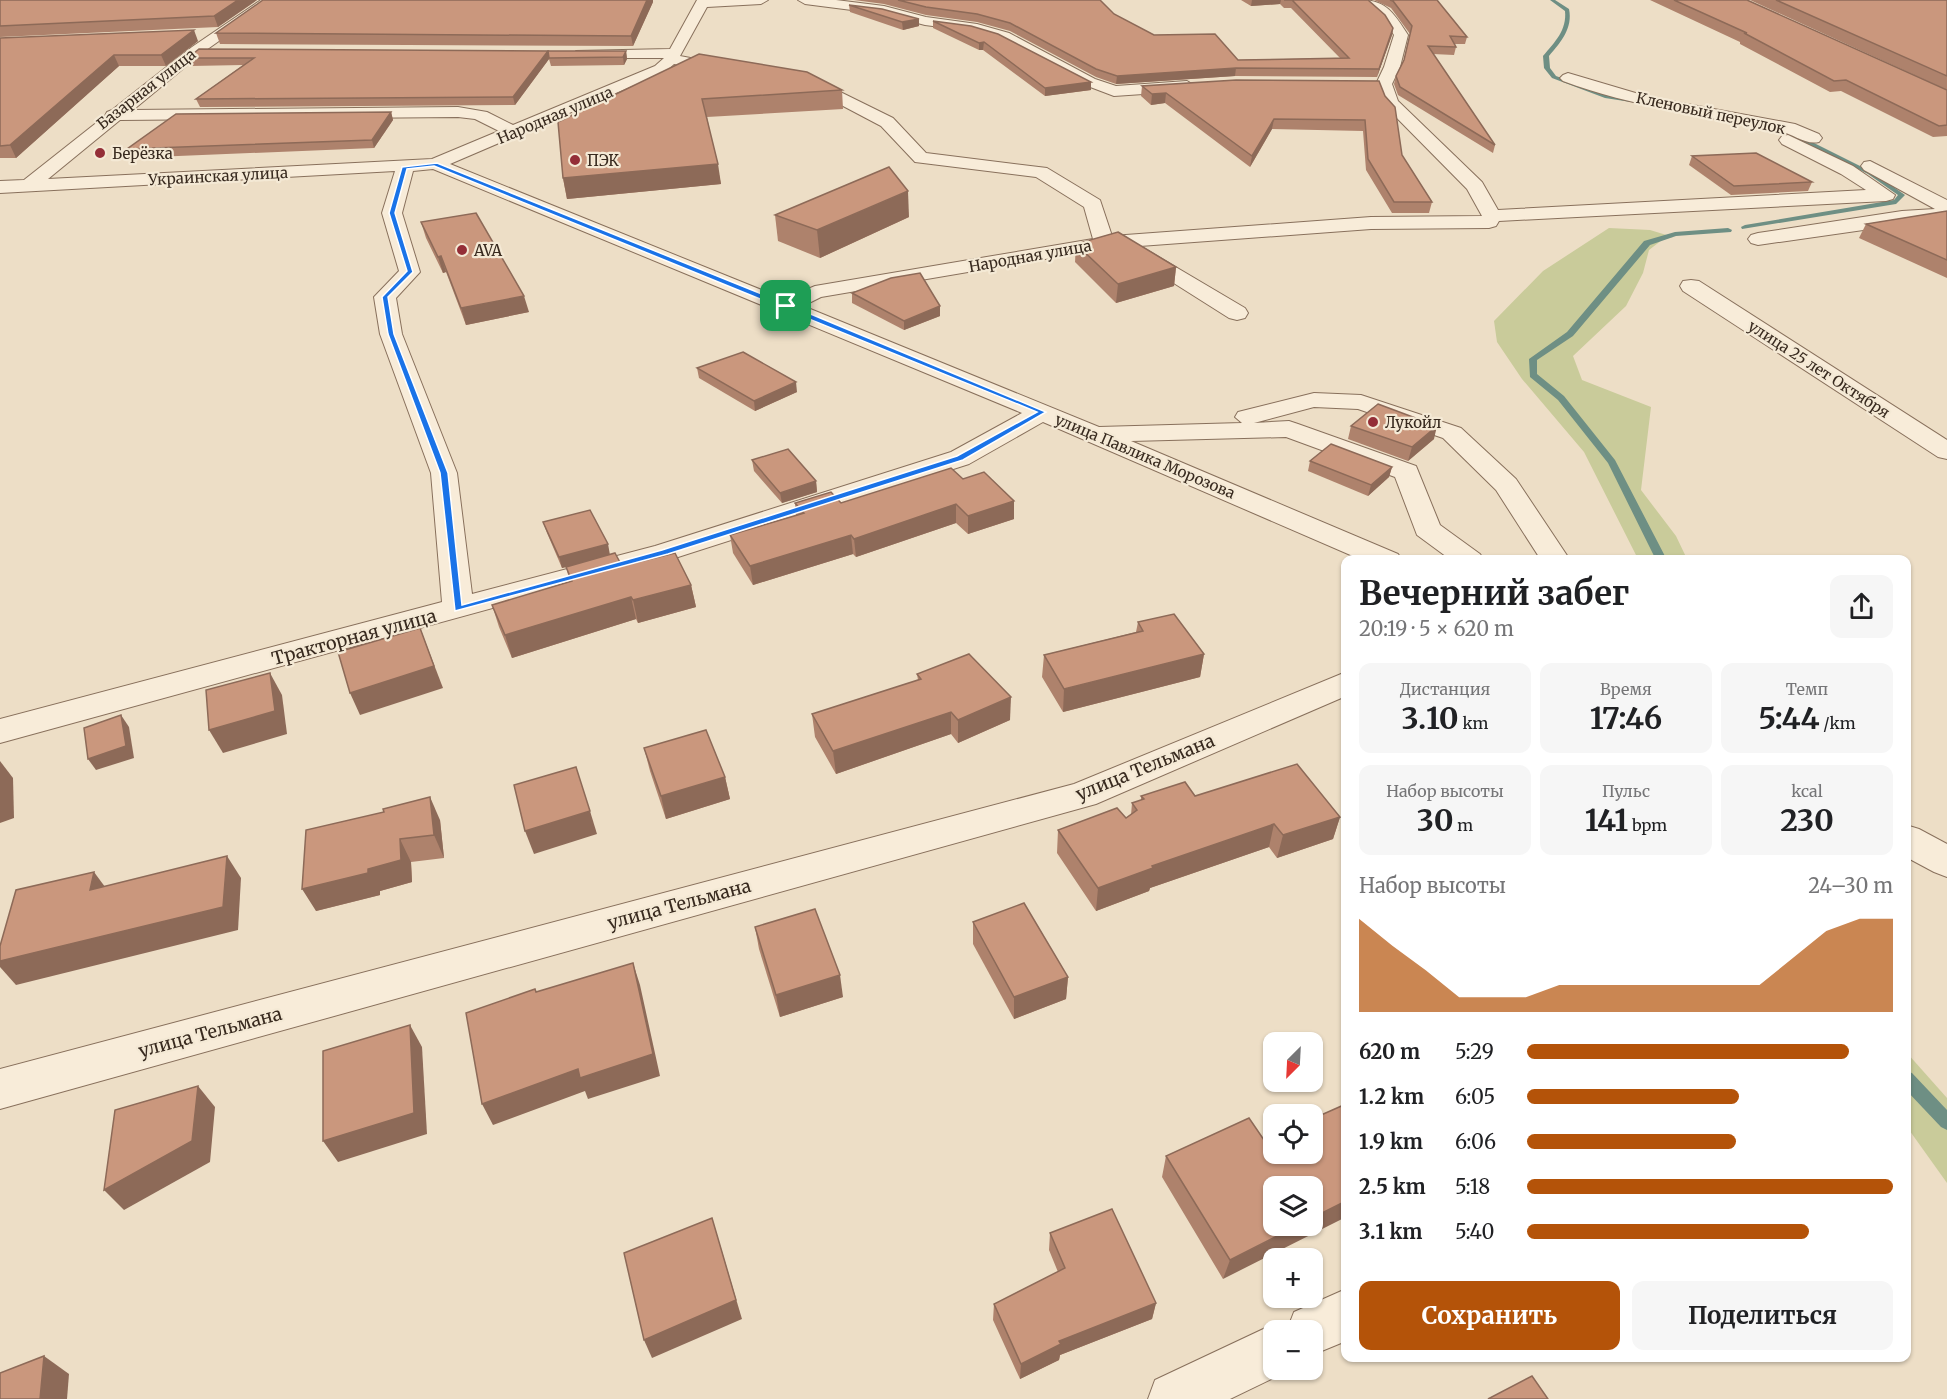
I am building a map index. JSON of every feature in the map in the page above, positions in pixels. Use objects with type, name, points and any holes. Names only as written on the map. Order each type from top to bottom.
[{"type":"street","name":"Базарная улица","points":[[28,186],[113,115],[194,42],[219,33],[270,0]]},
{"type":"street","points":[[703,2],[762,0]]},
{"type":"street","points":[[805,0],[885,10],[925,21],[972,27],[1004,36],[1090,82],[1114,91],[1202,85]]},
{"type":"street","points":[[1368,0],[1390,18],[1401,35],[1392,67],[1379,84],[1391,103],[1475,186],[1492,216]]},
{"type":"street","name":"Народная улица","points":[[435,164],[660,69],[673,56],[703,2]]},
{"type":"street","points":[[194,42],[221,50]]},
{"type":"street","points":[[568,54],[673,56],[748,72]]},
{"type":"street","name":"Народная улица","points":[[780,78],[813,84],[887,122],[921,158],[1041,172],[1093,204],[1113,243],[815,292],[786,306]]},
{"type":"street","name":"Кленовый переулок","points":[[1568,78],[1590,87],[1625,96],[1789,128],[1853,158],[1944,215]]},
{"type":"street","points":[[113,115],[458,112],[480,114],[492,118],[513,132]]},
{"type":"street","points":[[1492,216],[1886,195],[1847,170],[1788,140]]},
{"type":"street","name":"Украинская улица","points":[[0,187],[435,164]]},
{"type":"street","name":"улица Павлика Морозова","points":[[435,164],[1092,432],[1376,555]]},
{"type":"street","points":[[405,167],[392,213],[410,272],[385,297],[391,334],[444,473],[458,609]]},
{"type":"street","points":[[1758,239],[1902,217],[1944,215]]},
{"type":"street","points":[[1113,243],[1371,223],[1488,222],[1492,216]]},
{"type":"street","points":[[1113,243],[1237,313]]},
{"type":"street","name":"улица 25 лет Октября","points":[[1691,286],[1947,451]]},
{"type":"street","points":[[1191,432],[1314,400],[1361,402],[1452,433],[1506,485],[1553,555]]},
{"type":"street","name":"Тракторная улица","points":[[0,731],[665,552],[960,458],[1042,412]]},
{"type":"street","points":[[1092,432],[1289,429],[1407,472],[1427,529],[1463,555]]},
{"type":"street","name":"улица Тельмана","points":[[0,1089],[1083,795],[1341,684]]},
{"type":"street","points":[[1911,842],[1947,862]]},
{"type":"street","points":[[1323,1325],[1341,1316]]},
{"type":"street","points":[[1174,1399],[1263,1355]]},
{"type":"green space","points":[[1609,228],[1650,230],[1673,237],[1662,240],[1649,250],[1643,273],[1626,306],[1573,356],[1582,380],[1651,407],[1641,490],[1676,536],[1685,555],[1636,555],[1584,452],[1522,379],[1497,342],[1494,321],[1543,271]]},
{"type":"green space","points":[[1911,1058],[1947,1098],[1947,1183],[1911,1133]]},
{"type":"building","points":[[0,0],[238,0],[214,16],[0,26]]},
{"type":"building","points":[[263,0],[647,0],[631,36],[216,33]]},
{"type":"building","points":[[898,0],[1100,0],[1114,14],[1154,35],[1215,34],[1238,60],[1349,58],[1292,0],[1368,0],[1385,15],[1393,28],[1379,69],[1236,68],[1117,76],[1096,69],[1010,23],[977,14],[926,7]]},
{"type":"building","points":[[1390,0],[1437,0],[1467,37],[1450,36],[1456,47],[1428,46],[1495,145],[1400,87],[1396,76],[1404,60],[1412,26]]},
{"type":"building","points":[[1674,0],[1747,0],[1947,90],[1947,125],[1939,126],[1846,80],[1834,81],[1744,33],[1747,33]]},
{"type":"building","points":[[1776,0],[1947,0],[1947,76]]},
{"type":"building","points":[[849,5],[882,9],[919,19],[902,22]]},
{"type":"building","points":[[933,21],[971,26],[998,34],[1091,82],[1045,88],[984,42],[979,43]]},
{"type":"building","points":[[194,30],[161,55],[114,55],[10,145],[0,146],[0,38]]},
{"type":"building","points":[[199,49],[548,51],[513,97],[196,99],[254,58],[188,58]]},
{"type":"building","points":[[548,51],[626,51],[623,57],[549,58]]},
{"type":"building","points":[[699,54],[807,72],[842,90],[702,99],[718,164],[563,178],[558,122]]},
{"type":"building","points":[[1236,80],[1379,81],[1385,96],[1395,107],[1402,155],[1432,202],[1394,202],[1368,159],[1365,120],[1274,119],[1252,156],[1166,93],[1152,94],[1142,86]]},
{"type":"building","points":[[391,112],[372,140],[127,149],[176,114]]},
{"type":"building","points":[[1756,153],[1812,182],[1734,186],[1692,156]]},
{"type":"building","points":[[889,167],[908,191],[817,230],[775,215]]},
{"type":"building","points":[[1947,211],[1947,260],[1866,224]]},
{"type":"building","points":[[476,213],[524,296],[461,308],[441,256],[438,257],[421,222]]},
{"type":"building","points":[[1118,232],[1176,267],[1118,284],[1076,244]]},
{"type":"building","points":[[920,273],[940,306],[904,321],[852,293],[891,278]]},
{"type":"building","points":[[743,352],[796,382],[754,401],[697,368]]},
{"type":"building","points":[[1378,404],[1437,426],[1412,447],[1351,426]]},
{"type":"building","points":[[1331,444],[1392,467],[1371,485],[1310,461]]},
{"type":"building","points":[[788,449],[816,481],[780,493],[752,460]]},
{"type":"building","points":[[951,468],[963,479],[984,472],[1014,501],[968,516],[956,504],[854,539],[851,535],[750,566],[730,535],[804,513],[795,503],[831,492],[841,503]]},
{"type":"building","points":[[590,510],[608,544],[559,557],[543,522]]},
{"type":"building","points":[[615,553],[622,566],[675,553],[691,585],[633,600],[631,597],[505,635],[492,605],[572,581],[566,567]]},
{"type":"building","points":[[1174,614],[1204,654],[1064,689],[1044,655],[1143,631],[1138,622]]},
{"type":"building","points":[[420,628],[434,666],[350,693],[338,652]]},
{"type":"building","points":[[969,654],[1011,697],[958,720],[951,712],[833,751],[812,714],[921,679],[917,674]]},
{"type":"building","points":[[270,673],[275,711],[209,730],[206,690]]},
{"type":"building","points":[[121,715],[126,746],[88,759],[84,728]]},
{"type":"building","points":[[706,730],[725,777],[661,796],[644,748]]},
{"type":"building","points":[[1297,764],[1340,817],[1283,835],[1274,824],[1152,866],[1153,868],[1098,888],[1058,830],[1117,808],[1126,818],[1137,810],[1132,803],[1144,799],[1141,796],[1185,782],[1195,796]]},
{"type":"building","points":[[576,767],[590,811],[525,831],[514,785]]},
{"type":"building","points":[[430,797],[434,835],[400,839],[401,860],[368,869],[368,873],[302,889],[306,830],[384,812],[383,809]]},
{"type":"building","points":[[227,856],[223,907],[0,961],[0,946],[16,890],[94,872],[90,890]]},
{"type":"building","points":[[1024,903],[1068,977],[1014,997],[973,922]]},
{"type":"building","points":[[815,909],[840,975],[776,995],[755,927]]},
{"type":"building","points":[[633,963],[653,1054],[580,1078],[578,1069],[482,1104],[466,1013],[535,989],[536,992]]},
{"type":"building","points":[[410,1025],[414,1113],[323,1141],[323,1051]]},
{"type":"building","points":[[198,1086],[192,1141],[104,1190],[115,1110]]},
{"type":"building","points":[[1341,1106],[1341,1204],[1323,1212],[1323,1176],[1263,1176],[1263,1236],[1277,1236],[1230,1260],[1166,1156],[1249,1118],[1263,1139],[1263,1164],[1323,1164],[1323,1114]]},
{"type":"building","points":[[1112,1209],[1156,1303],[1059,1341],[1061,1344],[1021,1364],[994,1304],[1065,1268],[1050,1233]]},
{"type":"building","points":[[712,1218],[736,1300],[644,1340],[624,1253]]},
{"type":"building","points":[[44,1356],[40,1399],[0,1399],[0,1373]]},
{"type":"building","points":[[1532,1376],[1548,1399],[1488,1399]]},
{"type":"waterway","points":[[1552,0],[1567,10],[1568,17],[1562,35],[1546,56],[1547,68],[1554,77],[1607,97],[1642,103]]},
{"type":"waterway","points":[[1745,227],[1896,202],[1902,195],[1870,173],[1796,136]]},
{"type":"waterway","points":[[1659,555],[1612,462],[1561,398],[1533,375],[1533,359],[1570,334],[1647,243],[1675,234],[1728,230]]},
{"type":"waterway","points":[[1911,1083],[1947,1122]]},
{"type":"place","name":"Берёзка","points":[[100,153]]},
{"type":"place","name":"ПЭК","points":[[575,160]]},
{"type":"place","name":"AVA","points":[[462,250]]},
{"type":"place","name":"Лукойл","points":[[1373,422]]},
{"type":"route","points":[[435,164],[786,306],[1042,412],[960,458],[665,552],[458,609],[444,473],[391,334],[385,297],[410,272],[392,213],[405,167],[435,164]]}]
